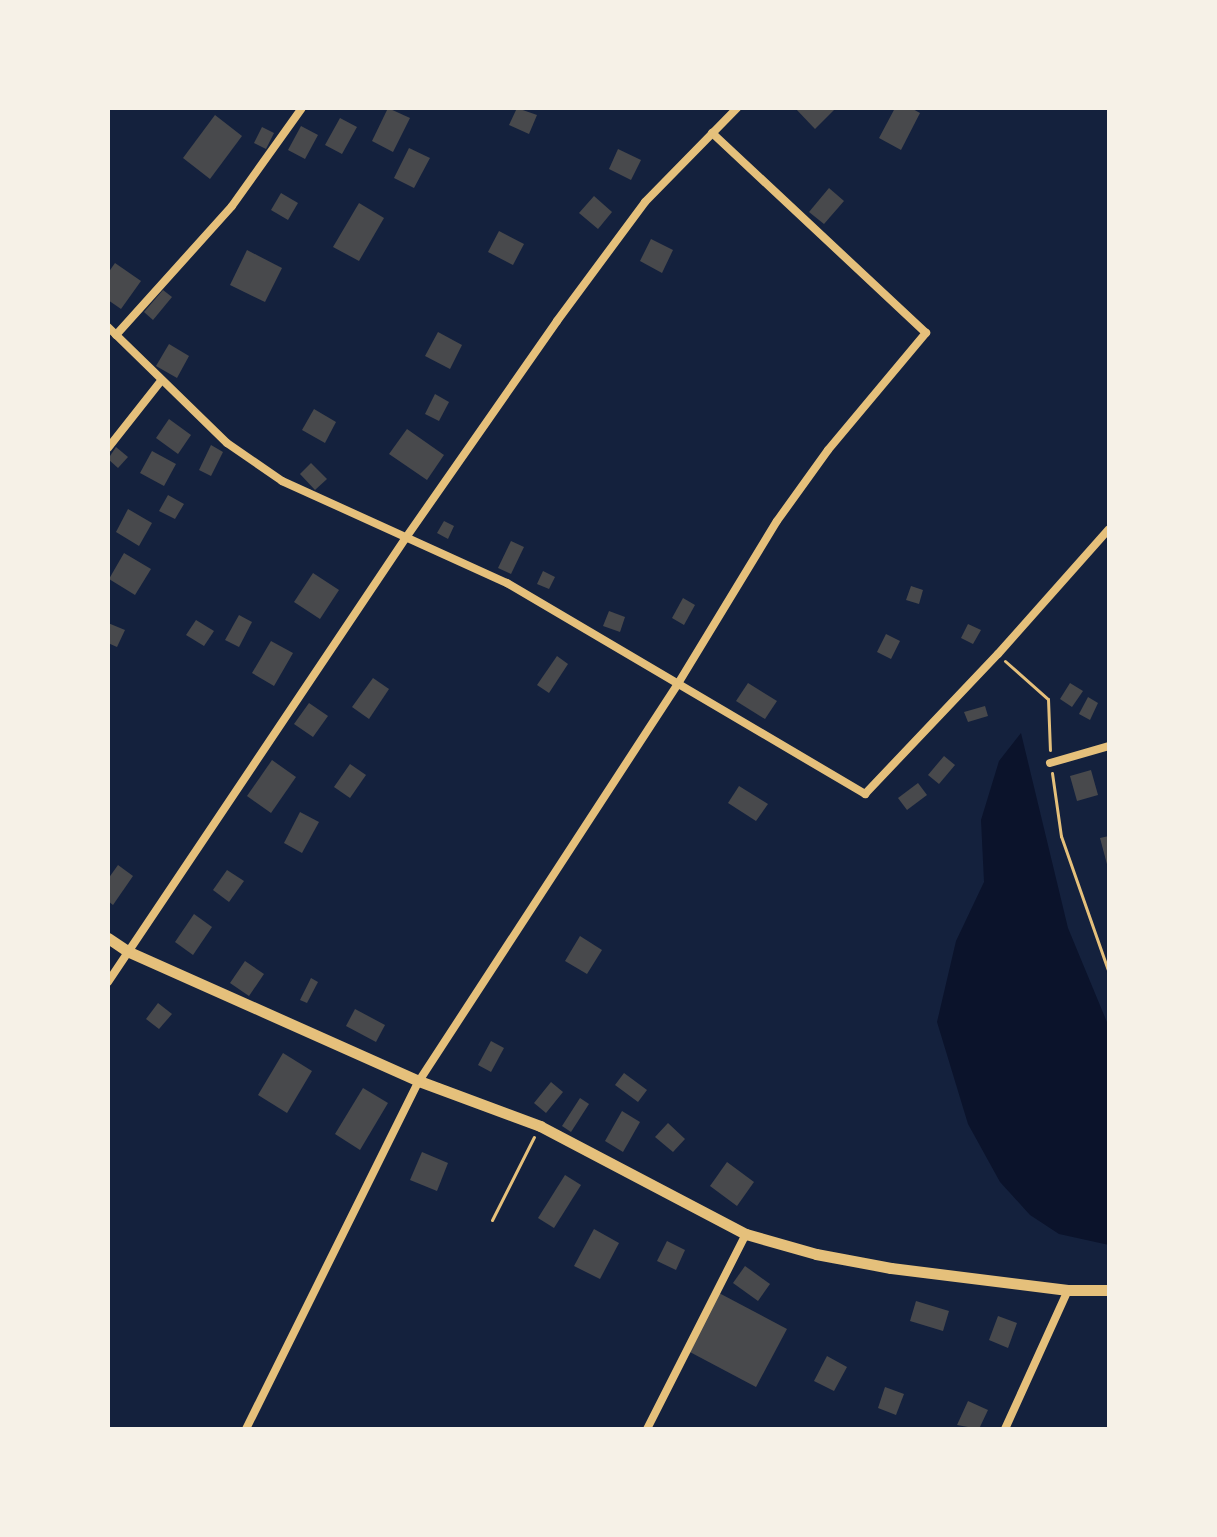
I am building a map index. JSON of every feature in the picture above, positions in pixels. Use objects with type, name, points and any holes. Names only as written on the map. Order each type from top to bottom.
[{"type":"street","points":[[116,335],[232,206],[302,108]]},
{"type":"street","points":[[108,982],[405,539],[645,202],[737,108]]},
{"type":"street","points":[[246,1429],[419,1081],[679,682],[777,521],[828,450],[926,333],[712,133]]},
{"type":"street","points":[[108,327],[227,443],[282,481],[507,583],[865,794],[998,654],[1109,529]]},
{"type":"street","points":[[108,448],[161,381]]},
{"type":"street","points":[[1050,763],[1109,746]]},
{"type":"street","points":[[108,938],[127,951],[419,1081],[540,1126],[746,1234],[816,1254],[891,1268],[1068,1290],[1109,1290]]},
{"type":"street","points":[[647,1429],[746,1234]]},
{"type":"street","points":[[1005,1429],[1068,1290]]},
{"type":"path","points":[[998,654],[1048,699],[1050,763],[1061,836],[1109,973]]},
{"type":"path","points":[[492,1220],[540,1126]]},
{"type":"water","points":[[1021,733],[1068,928],[1109,1027],[1109,1245],[1059,1234],[1030,1215],[1000,1182],[968,1124],[937,1022],[956,941],[984,882],[981,820],[999,761]]},
{"type":"building","points":[[388,108],[410,118],[393,152],[372,141]]},
{"type":"building","points":[[517,108],[537,115],[529,134],[509,125]]},
{"type":"building","points":[[795,108],[836,108],[815,129]]},
{"type":"building","points":[[895,108],[911,108],[920,113],[901,150],[879,138]]},
{"type":"building","points":[[215,115],[242,136],[210,179],[183,158]]},
{"type":"building","points":[[340,118],[357,127],[342,154],[325,145]]},
{"type":"building","points":[[301,126],[318,135],[305,159],[288,150]]},
{"type":"building","points":[[262,127],[274,133],[266,149],[254,143]]},
{"type":"building","points":[[409,148],[430,158],[414,188],[394,178]]},
{"type":"building","points":[[618,149],[641,160],[631,180],[609,169]]},
{"type":"building","points":[[829,188],[844,201],[824,224],[809,212]]},
{"type":"building","points":[[281,193],[298,203],[288,220],[271,210]]},
{"type":"building","points":[[594,196],[612,212],[598,229],[579,213]]},
{"type":"building","points":[[359,203],[384,218],[359,261],[333,247]]},
{"type":"building","points":[[499,231],[524,244],[513,265],[488,252]]},
{"type":"building","points":[[651,239],[673,250],[662,273],[640,261]]},
{"type":"building","points":[[247,250],[282,268],[265,302],[230,285]]},
{"type":"building","points":[[115,263],[141,281],[121,309],[108,300],[108,273]]},
{"type":"building","points":[[163,290],[172,297],[153,320],[144,312]]},
{"type":"building","points":[[438,332],[462,345],[450,369],[425,356]]},
{"type":"building","points":[[169,344],[189,356],[177,378],[156,366]]},
{"type":"building","points":[[435,394],[449,402],[439,421],[425,414]]},
{"type":"building","points":[[314,409],[336,422],[325,443],[302,430]]},
{"type":"building","points":[[169,419],[191,435],[178,454],[156,438]]},
{"type":"building","points":[[407,429],[444,455],[427,480],[389,454]]},
{"type":"building","points":[[211,445],[223,452],[211,476],[199,470]]},
{"type":"building","points":[[116,447],[128,457],[118,468],[108,459]]},
{"type":"building","points":[[152,451],[176,464],[164,486],[140,473]]},
{"type":"building","points":[[311,463],[327,479],[315,490],[300,474]]},
{"type":"building","points":[[168,495],[184,504],[175,519],[159,511]]},
{"type":"building","points":[[128,509],[152,523],[139,546],[116,532]]},
{"type":"building","points":[[444,521],[454,526],[448,539],[437,533]]},
{"type":"building","points":[[511,541],[524,547],[511,574],[498,568]]},
{"type":"building","points":[[124,553],[151,569],[135,595],[109,579]]},
{"type":"building","points":[[543,571],[555,577],[549,589],[537,584]]},
{"type":"building","points":[[313,573],[339,590],[320,619],[294,602]]},
{"type":"building","points":[[911,586],[923,590],[919,604],[906,600]]},
{"type":"building","points":[[683,598],[695,605],[684,625],[672,618]]},
{"type":"building","points":[[609,611],[625,617],[620,632],[603,626]]},
{"type":"building","points":[[239,615],[252,622],[239,647],[225,640]]},
{"type":"building","points":[[196,620],[214,631],[204,646],[186,635]]},
{"type":"building","points":[[108,623],[125,630],[117,647],[108,643]]},
{"type":"building","points":[[968,624],[981,630],[973,644],[961,638]]},
{"type":"building","points":[[886,634],[900,641],[891,659],[877,652]]},
{"type":"building","points":[[271,641],[293,653],[274,686],[252,673]]},
{"type":"building","points":[[557,656],[568,664],[549,693],[537,685]]},
{"type":"building","points":[[373,678],[389,689],[369,719],[352,707]]},
{"type":"building","points":[[748,683],[777,701],[765,719],[736,701]]},
{"type":"building","points":[[1070,683],[1083,691],[1072,707],[1060,699]]},
{"type":"building","points":[[1088,697],[1098,703],[1090,720],[1079,714]]},
{"type":"building","points":[[309,703],[328,716],[313,737],[294,724]]},
{"type":"building","points":[[985,706],[988,716],[968,722],[964,712]]},
{"type":"building","points":[[944,756],[955,765],[939,784],[928,775]]},
{"type":"building","points":[[272,760],[296,777],[271,813],[247,796]]},
{"type":"building","points":[[350,764],[366,775],[350,798],[334,787]]},
{"type":"building","points":[[1091,770],[1098,795],[1077,801],[1070,776]]},
{"type":"building","points":[[918,783],[927,795],[907,810],[898,798]]},
{"type":"building","points":[[739,786],[768,804],[756,821],[728,803]]},
{"type":"building","points":[[300,812],[319,822],[302,853],[284,843]]},
{"type":"building","points":[[1109,836],[1109,867],[1108,868],[1100,838]]},
{"type":"building","points":[[118,865],[133,876],[113,905],[108,901],[108,879]]},
{"type":"building","points":[[227,870],[244,881],[229,902],[213,890]]},
{"type":"building","points":[[194,914],[212,927],[193,955],[175,942]]},
{"type":"building","points":[[580,936],[602,950],[587,974],[565,961]]},
{"type":"building","points":[[245,961],[264,974],[249,996],[230,983]]},
{"type":"building","points":[[311,978],[318,982],[307,1003],[300,1000]]},
{"type":"building","points":[[158,1003],[172,1014],[159,1029],[146,1019]]},
{"type":"building","points":[[355,1009],[385,1025],[376,1042],[346,1026]]},
{"type":"building","points":[[491,1041],[504,1048],[491,1072],[478,1065]]},
{"type":"building","points":[[283,1053],[312,1071],[287,1113],[258,1095]]},
{"type":"building","points":[[624,1073],[647,1090],[638,1102],[615,1085]]},
{"type":"building","points":[[551,1082],[563,1092],[546,1113],[534,1103]]},
{"type":"building","points":[[363,1088],[388,1103],[360,1150],[335,1134]]},
{"type":"building","points":[[580,1098],[589,1104],[571,1132],[562,1126]]},
{"type":"building","points":[[622,1111],[640,1122],[623,1152],[605,1141]]},
{"type":"building","points":[[668,1123],[685,1139],[673,1152],[655,1137]]},
{"type":"building","points":[[422,1152],[448,1163],[437,1191],[410,1180]]},
{"type":"building","points":[[727,1162],[754,1182],[737,1206],[710,1186]]},
{"type":"building","points":[[565,1175],[581,1185],[554,1228],[538,1218]]},
{"type":"building","points":[[594,1229],[619,1243],[600,1279],[574,1266]]},
{"type":"building","points":[[667,1241],[685,1250],[676,1270],[657,1261]]},
{"type":"building","points":[[745,1266],[770,1284],[758,1301],[733,1283]]},
{"type":"building","points":[[719,1293],[787,1329],[756,1387],[688,1351]]},
{"type":"building","points":[[916,1301],[949,1311],[943,1331],[910,1321]]},
{"type":"building","points":[[998,1316],[1017,1323],[1008,1348],[989,1340]]},
{"type":"building","points":[[827,1356],[847,1367],[834,1391],[814,1381]]},
{"type":"building","points":[[885,1387],[904,1394],[896,1415],[878,1408]]},
{"type":"building","points":[[968,1401],[988,1410],[979,1429],[957,1425]]}]
